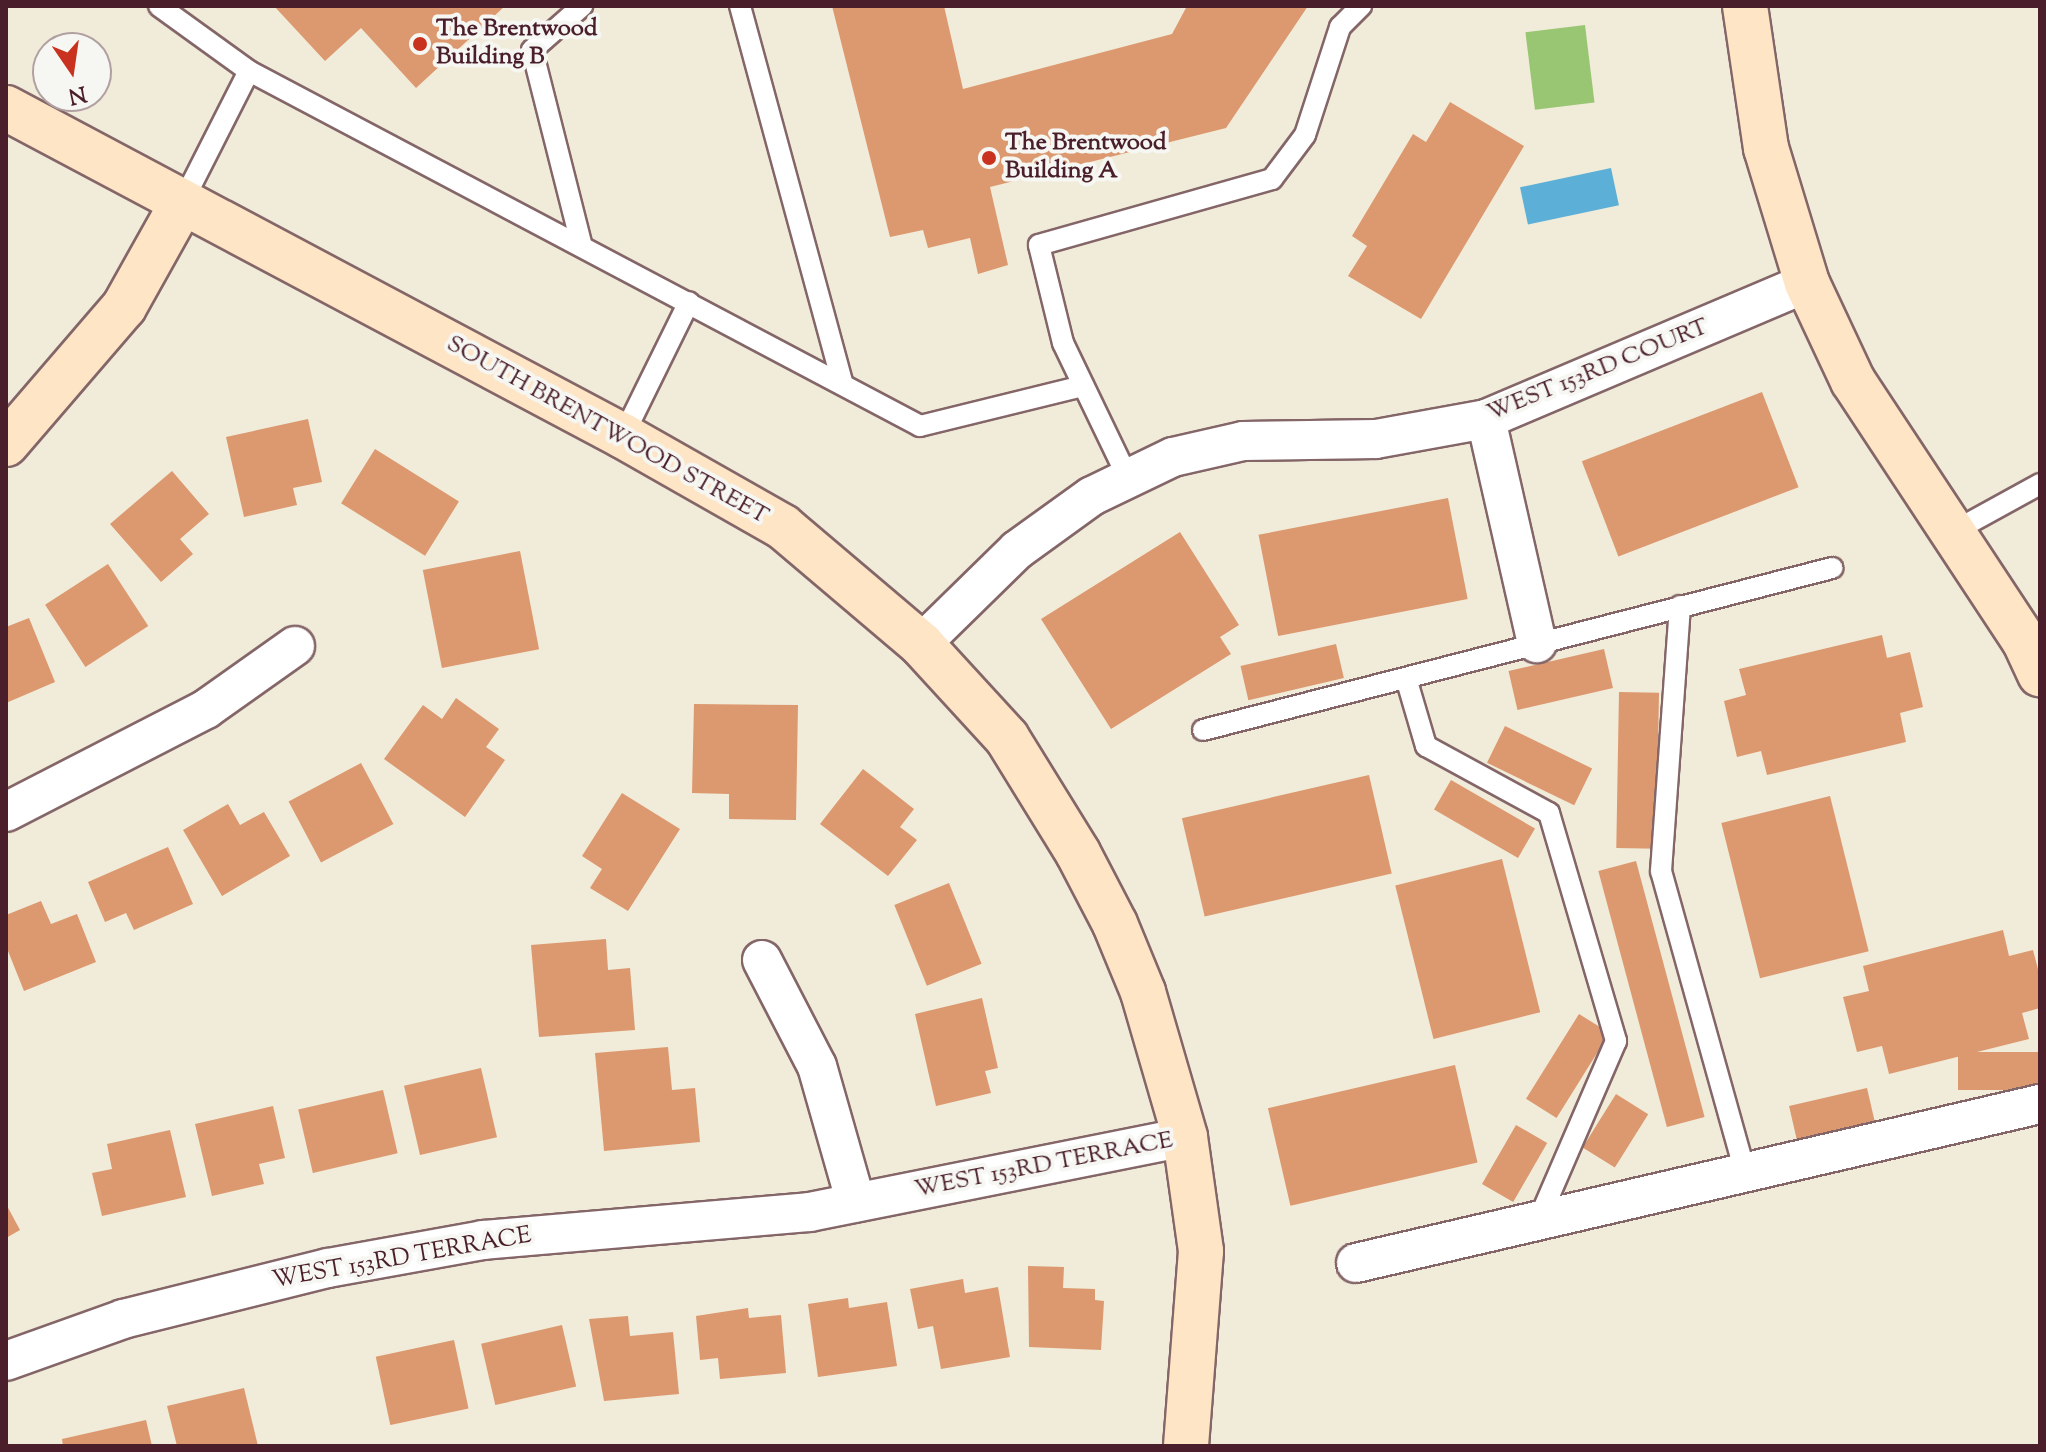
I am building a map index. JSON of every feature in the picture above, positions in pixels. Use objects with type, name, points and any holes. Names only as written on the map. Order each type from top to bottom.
[{"type":"street","points":[[1745,6],[1766,148],[1807,283],[1853,381],[2024,640],[2040,675]]},
{"type":"street","name":"SOUTH BRENTWOOD STREET","points":[[6,108],[181,205],[623,436],[783,527],[921,644],[1007,738],[1078,853],[1143,992],[1185,1137],[1201,1251],[1186,1446]]},
{"type":"street","points":[[6,444],[124,307],[181,205]]},
{"type":"street","name":"WEST 153RD COURT","points":[[921,644],[1017,550],[1092,496],[1173,457],[1243,441],[1376,439],[1486,419],[1807,283]]},
{"type":"street","points":[[1486,419],[1537,643]]},
{"type":"street","points":[[6,812],[122,756],[206,709],[295,646]]},
{"type":"street","points":[[762,960],[817,1066],[856,1203]]},
{"type":"street","points":[[1356,1263],[2040,1104]]},
{"type":"street","name":"WEST 153RD TERRACE","points":[[6,1361],[123,1319],[328,1268],[483,1240],[810,1212],[1185,1137]]},
{"type":"lane","points":[[159,6],[249,71],[581,243],[920,426],[1083,386]]},
{"type":"lane","points":[[581,243],[532,50],[582,6]]},
{"type":"lane","points":[[740,6],[843,384]]},
{"type":"lane","points":[[1128,478],[1063,343],[1039,245],[1272,179],[1305,135],[1340,27],[1361,6]]},
{"type":"lane","points":[[181,205],[249,71]]},
{"type":"lane","points":[[623,436],[689,302]]},
{"type":"lane","points":[[1951,533],[2040,484]]},
{"type":"lane","points":[[1203,730],[1832,568]]},
{"type":"lane","points":[[1680,606],[1661,871],[1745,1172]]},
{"type":"lane","points":[[1406,678],[1426,746],[1549,813],[1616,1041],[1538,1221]]},
{"type":"green space","points":[[1585,25],[1595,102],[1535,110],[1525,32]]},
{"type":"water","points":[[1611,168],[1619,205],[1528,225],[1520,187]]},
{"type":"building","name":"The Brentwood Building B","points":[[274,6],[505,6],[416,88],[361,28],[325,61]]},
{"type":"building","name":"The Brentwood Building A","points":[[832,6],[944,6],[963,89],[1172,34],[1187,6],[1308,6],[1226,128],[990,187],[1008,265],[978,274],[970,238],[928,248],[923,230],[890,237]]},
{"type":"building","points":[[1450,102],[1524,146],[1421,319],[1348,276],[1367,246],[1352,236],[1413,134],[1426,142]]},
{"type":"building","points":[[1762,392],[1799,487],[1618,556],[1582,461]]},
{"type":"building","points":[[308,419],[322,482],[293,488],[297,505],[244,517],[226,437]]},
{"type":"building","points":[[375,449],[459,501],[425,556],[341,503]]},
{"type":"building","points":[[172,471],[209,514],[180,539],[193,554],[161,582],[110,524]]},
{"type":"building","points":[[1448,498],[1468,599],[1278,636],[1259,535]]},
{"type":"building","points":[[1180,532],[1239,625],[1220,637],[1231,654],[1111,729],[1041,619]]},
{"type":"building","points":[[520,551],[539,649],[442,668],[423,570]]},
{"type":"building","points":[[108,564],[148,626],[85,667],[45,605]]},
{"type":"building","points":[[29,618],[55,682],[6,703],[6,627]]},
{"type":"building","points":[[1882,635],[1887,658],[1910,652],[1923,707],[1900,713],[1906,742],[1767,775],[1761,751],[1737,757],[1724,701],[1746,695],[1739,669]]},
{"type":"building","points":[[1336,644],[1344,678],[1248,700],[1241,666]]},
{"type":"building","points":[[1604,649],[1613,688],[1518,710],[1509,671]]},
{"type":"building","points":[[1619,692],[1659,693],[1656,849],[1616,848]]},
{"type":"building","points":[[456,698],[499,729],[486,747],[505,760],[465,817],[384,759],[423,705],[442,719]]},
{"type":"building","points":[[694,704],[798,705],[796,820],[729,819],[729,794],[692,793]]},
{"type":"building","points":[[1505,726],[1592,769],[1574,805],[1487,763]]},
{"type":"building","points":[[361,763],[393,824],[321,862],[289,801]]},
{"type":"building","points":[[863,769],[914,809],[900,827],[917,840],[888,876],[820,824]]},
{"type":"building","points":[[1369,775],[1392,873],[1205,917],[1182,818]]},
{"type":"building","points":[[1451,780],[1535,828],[1518,858],[1434,809]]},
{"type":"building","points":[[622,793],[680,829],[628,911],[590,888],[602,869],[582,856]]},
{"type":"building","points":[[1830,796],[1869,951],[1760,978],[1721,823]]},
{"type":"building","points":[[228,804],[240,825],[264,812],[290,856],[222,896],[183,830]]},
{"type":"building","points":[[168,847],[193,904],[134,930],[126,913],[105,922],[88,882]]},
{"type":"building","points":[[1502,859],[1540,1012],[1433,1039],[1395,886]]},
{"type":"building","points":[[1636,861],[1705,1117],[1667,1127],[1598,871]]},
{"type":"building","points":[[949,883],[982,964],[927,986],[894,905]]},
{"type":"building","points":[[41,901],[51,924],[77,914],[96,962],[24,991],[6,946],[6,915]]},
{"type":"building","points":[[2003,930],[2009,956],[2033,950],[2040,977],[2040,1008],[2022,1013],[2029,1039],[1889,1074],[1882,1046],[1857,1052],[1843,997],[1869,991],[1863,966]]},
{"type":"building","points":[[606,939],[608,970],[630,968],[635,1030],[539,1037],[531,945]]},
{"type":"building","points":[[982,998],[998,1068],[985,1071],[991,1093],[936,1106],[915,1014]]},
{"type":"building","points":[[1579,1014],[1610,1033],[1557,1118],[1526,1099]]},
{"type":"building","points":[[668,1047],[672,1090],[695,1088],[700,1142],[604,1151],[595,1053]]},
{"type":"building","points":[[1958,1052],[2040,1052],[2040,1090],[1958,1090]]},
{"type":"building","points":[[1455,1065],[1477,1162],[1290,1206],[1268,1108]]},
{"type":"building","points":[[481,1068],[497,1137],[420,1155],[404,1086]]},
{"type":"building","points":[[1867,1088],[1876,1127],[1798,1145],[1789,1106]]},
{"type":"building","points":[[383,1090],[398,1153],[313,1173],[298,1110]]},
{"type":"building","points":[[1616,1094],[1648,1114],[1615,1168],[1583,1147]]},
{"type":"building","points":[[273,1106],[285,1158],[259,1164],[264,1184],[212,1196],[195,1124]]},
{"type":"building","points":[[1516,1125],[1547,1143],[1513,1202],[1482,1184]]},
{"type":"building","points":[[170,1130],[186,1197],[102,1216],[92,1173],[112,1169],[107,1144]]},
{"type":"building","points":[[6,1204],[20,1230],[6,1238]]},
{"type":"building","points":[[1028,1266],[1064,1267],[1063,1288],[1095,1289],[1095,1300],[1104,1301],[1101,1350],[1029,1347]]},
{"type":"building","points":[[963,1279],[965,1293],[998,1287],[1010,1357],[941,1369],[933,1326],[918,1329],[910,1289]]},
{"type":"building","points":[[848,1298],[849,1308],[887,1302],[897,1366],[818,1377],[808,1304]]},
{"type":"building","points":[[748,1308],[749,1318],[781,1315],[786,1373],[720,1379],[718,1358],[700,1360],[696,1316]]},
{"type":"building","points":[[628,1316],[630,1336],[673,1332],[679,1394],[604,1401],[589,1319]]},
{"type":"building","points":[[562,1325],[576,1386],[495,1405],[481,1344]]},
{"type":"building","points":[[454,1340],[469,1408],[390,1425],[376,1357]]},
{"type":"building","points":[[244,1388],[258,1446],[177,1446],[167,1406]]},
{"type":"building","points":[[146,1420],[152,1446],[63,1446],[62,1439]]},
{"type":"place","name":"The Brentwood Building B","points":[[420,44]]},
{"type":"place","name":"The Brentwood Building A","points":[[989,158]]}]
